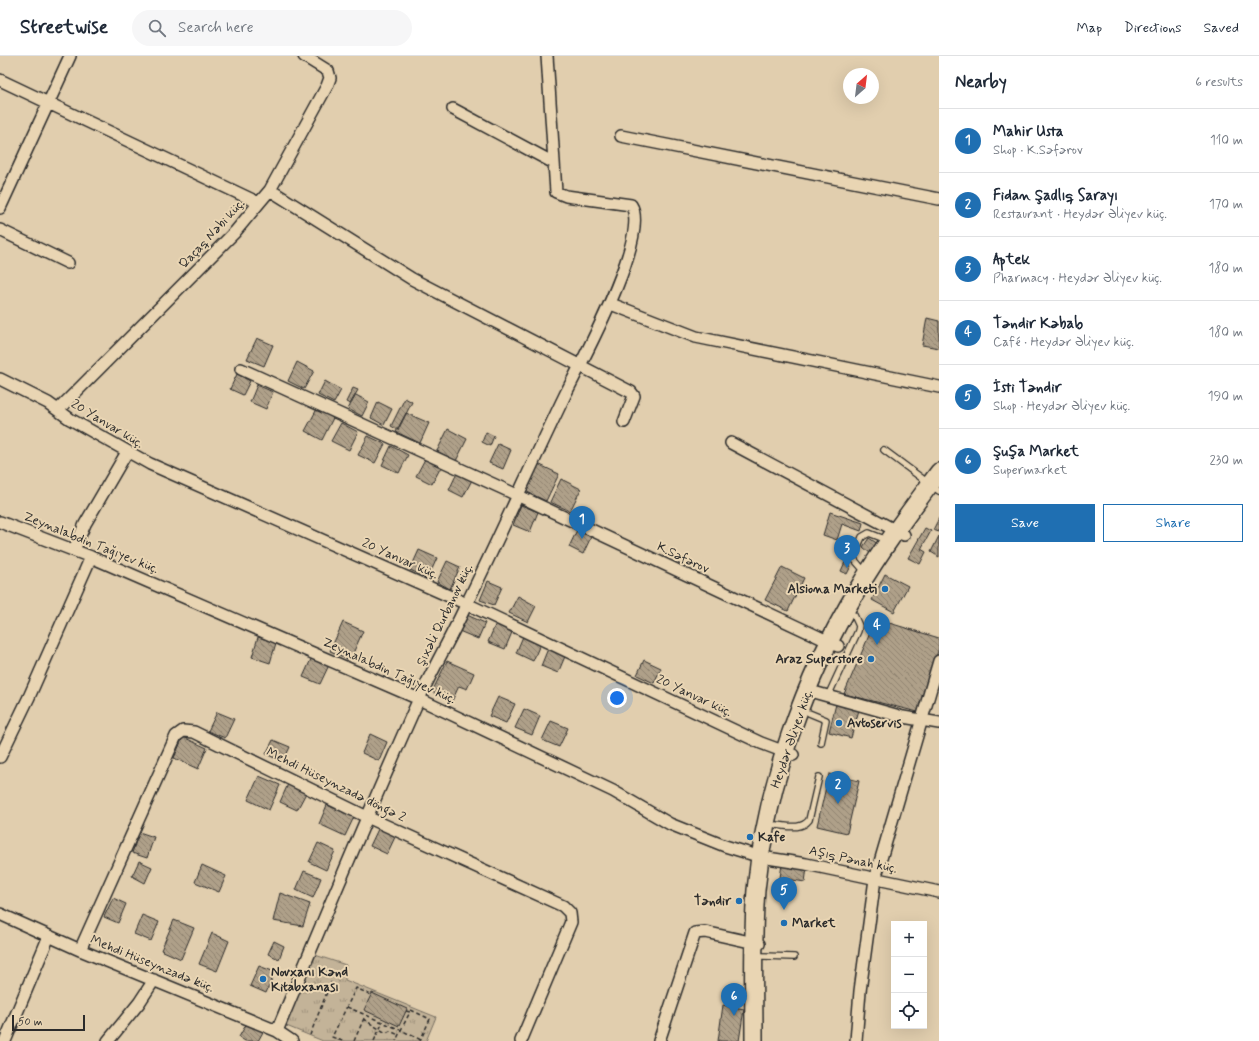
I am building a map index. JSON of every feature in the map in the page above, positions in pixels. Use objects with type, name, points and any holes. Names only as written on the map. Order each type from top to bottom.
[{"type":"main road","name":"Heydər Əliyev küç.","points":[[765,857],[772,798],[789,754],[808,691],[834,644],[867,574],[937,485]]},
{"type":"main road","name":"Heydər Əliyev küç.","points":[[763,1041],[756,889],[776,825],[789,754],[809,714],[822,695],[834,644],[854,615],[897,535]]},
{"type":"main road","name":"Heydər Əliyev küç.","points":[[754,1041],[759,948]]},
{"type":"street","points":[[0,208],[70,56]]},
{"type":"street","name":"Qaçaq Nəbi küç.","points":[[58,410],[235,232],[270,190],[330,78],[328,71],[304,56]]},
{"type":"street","points":[[547,56],[554,163]]},
{"type":"street","points":[[0,80],[259,204]]},
{"type":"street","points":[[453,109],[554,163]]},
{"type":"street","points":[[621,136],[939,199]]},
{"type":"street","name":"Şıxəli Qurbanov küç.","points":[[277,1031],[367,817],[419,699],[467,604],[517,495],[611,304],[635,232],[636,211],[631,205],[566,196],[556,192],[554,163]]},
{"type":"street","points":[[270,190],[412,279],[631,392],[634,396],[633,402],[624,422]]},
{"type":"street","points":[[0,230],[68,263]]},
{"type":"street","points":[[611,304],[696,337],[939,387]]},
{"type":"street","name":"K.Səfərov","points":[[241,369],[517,495],[834,644]]},
{"type":"street","name":"20 Yanvar küç.","points":[[0,379],[48,403],[70,419],[127,452],[177,477],[467,604],[761,743],[789,754]]},
{"type":"street","points":[[731,444],[897,535]]},
{"type":"street","points":[[74,550],[85,524],[127,452]]},
{"type":"street","name":"Zeynalabdin Tağıyev küç.","points":[[0,522],[91,557],[419,699],[613,791],[670,824],[725,846],[765,857]]},
{"type":"street","points":[[0,757],[29,697],[91,557]]},
{"type":"street","points":[[856,1041],[860,991],[875,879],[939,661]]},
{"type":"street","points":[[822,695],[922,721],[939,722]]},
{"type":"street","name":"Mehdi Hüseynzadə döngə 2","points":[[80,950],[176,736],[183,731],[194,732],[367,817],[563,906],[570,913],[571,922],[521,1041]]},
{"type":"street","name":"Aşıq Pənah küç.","points":[[765,857],[939,892]]},
{"type":"street","name":"Mehdi Hüseynzadə küç.","points":[[0,914],[80,950],[277,1031],[292,1041]]},
{"type":"street","points":[[659,1041],[695,933],[705,932],[759,948]]},
{"type":"street","points":[[5,1041],[49,936]]},
{"type":"street","points":[[108,1041],[139,1003],[154,980]]},
{"type":"lane","points":[[884,450],[937,485]]},
{"type":"lane","points":[[867,574],[853,558],[862,537],[869,533],[897,535]]},
{"type":"lane","points":[[822,695],[858,631],[859,626],[854,615]]},
{"type":"lane","points":[[809,714],[826,720],[821,743]]},
{"type":"lane","points":[[776,825],[799,827],[805,826],[809,820],[819,777]]},
{"type":"lane","points":[[759,948],[794,957]]},
{"type":"path","points":[[310,1035],[331,982]]},
{"type":"path","points":[[342,1041],[332,1037],[356,988],[371,995]]},
{"type":"path","points":[[347,1007],[382,1024],[401,1030],[421,1040],[430,1019],[410,1011],[406,1011]]},
{"type":"path","points":[[396,1041],[412,1007]]},
{"type":"path","points":[[354,1041],[365,1016]]},
{"type":"path","points":[[363,1019],[386,1034],[390,1032],[399,1035]]},
{"type":"path","points":[[374,1041],[382,1024]]},
{"type":"green space","points":[[315,955],[346,965],[345,980],[436,1017],[426,1041],[323,1041],[284,1025]]},
{"type":"building","points":[[927,318],[939,321],[939,348],[922,345]]},
{"type":"building","points":[[257,338],[273,345],[264,366],[247,359]]},
{"type":"building","points":[[297,362],[314,371],[304,389],[288,381]]},
{"type":"building","points":[[237,374],[250,381],[243,395],[230,389]]},
{"type":"building","points":[[325,381],[341,390],[334,403],[318,395]]},
{"type":"building","points":[[257,385],[273,392],[266,409],[250,402]]},
{"type":"building","points":[[353,388],[358,390],[350,404],[346,402]]},
{"type":"building","points":[[356,395],[369,402],[362,416],[348,409]]},
{"type":"building","points":[[405,398],[412,402],[398,430],[391,426]]},
{"type":"building","points":[[378,402],[392,409],[384,425],[371,418]]},
{"type":"building","points":[[317,409],[333,418],[322,440],[305,431]]},
{"type":"building","points":[[406,413],[429,423],[420,443],[396,432]]},
{"type":"building","points":[[341,423],[358,432],[349,450],[331,441]]},
{"type":"building","points":[[448,429],[467,439],[456,461],[437,451]]},
{"type":"building","points":[[486,432],[494,436],[490,446],[482,442]]},
{"type":"building","points":[[368,436],[385,444],[375,463],[358,455]]},
{"type":"building","points":[[498,444],[511,450],[503,469],[489,463]]},
{"type":"building","points":[[391,446],[408,455],[399,473],[382,465]]},
{"type":"building","points":[[425,459],[441,467],[432,484],[416,476]]},
{"type":"building","points":[[536,463],[559,474],[546,501],[523,490]]},
{"type":"building","points":[[457,473],[472,480],[463,497],[449,490]]},
{"type":"building","points":[[561,479],[581,489],[570,511],[550,502]]},
{"type":"building","points":[[521,505],[538,512],[530,532],[513,525]]},
{"type":"building","points":[[830,512],[863,523],[861,531],[842,524],[837,540],[823,535]]},
{"type":"building","points":[[939,518],[939,532],[933,530]]},
{"type":"building","points":[[925,528],[931,531],[921,549],[926,552],[920,564],[908,558]]},
{"type":"building","points":[[577,530],[591,537],[583,554],[569,547]]},
{"type":"building","points":[[939,536],[939,557],[931,552]]},
{"type":"building","points":[[869,538],[878,544],[871,554],[863,547]]},
{"type":"building","points":[[419,550],[437,558],[428,578],[410,570]]},
{"type":"building","points":[[447,561],[460,567],[450,589],[437,582]]},
{"type":"building","points":[[845,562],[851,566],[847,574],[841,571]]},
{"type":"building","points":[[782,567],[804,578],[788,611],[765,600]]},
{"type":"building","points":[[885,574],[908,586],[894,612],[872,600]]},
{"type":"building","points":[[488,581],[502,587],[494,605],[480,600]]},
{"type":"building","points":[[518,596],[536,606],[528,622],[509,613]]},
{"type":"building","points":[[467,615],[485,623],[478,639],[459,631]]},
{"type":"building","points":[[876,619],[939,638],[939,648],[918,712],[844,694]]},
{"type":"building","points":[[343,622],[363,631],[350,660],[330,651]]},
{"type":"building","points":[[496,623],[513,630],[505,649],[488,642]]},
{"type":"building","points":[[524,634],[541,642],[533,661],[516,653]]},
{"type":"building","points":[[258,637],[276,643],[270,663],[252,657]]},
{"type":"building","points":[[549,646],[566,654],[558,673],[541,666]]},
{"type":"building","points":[[312,657],[329,665],[320,684],[303,677]]},
{"type":"building","points":[[644,660],[661,668],[654,683],[637,675]]},
{"type":"building","points":[[447,661],[474,673],[467,689],[459,686],[452,701],[432,692]]},
{"type":"building","points":[[498,697],[515,704],[506,723],[489,716]]},
{"type":"building","points":[[836,704],[859,710],[851,738],[829,732]]},
{"type":"building","points":[[524,709],[540,716],[532,735],[515,728]]},
{"type":"building","points":[[217,712],[234,719],[225,738],[208,731]]},
{"type":"building","points":[[551,721],[568,728],[559,747],[542,740]]},
{"type":"building","points":[[370,734],[387,742],[379,761],[362,753]]},
{"type":"building","points":[[183,737],[207,748],[198,769],[174,758]]},
{"type":"building","points":[[273,740],[290,747],[283,762],[266,754]]},
{"type":"building","points":[[829,774],[859,781],[847,833],[817,826]]},
{"type":"building","points":[[259,776],[280,785],[269,810],[248,800]]},
{"type":"building","points":[[288,784],[306,793],[297,810],[280,802]]},
{"type":"building","points":[[327,805],[354,817],[345,836],[319,824]]},
{"type":"building","points":[[379,827],[396,835],[387,854],[370,846]]},
{"type":"building","points":[[139,832],[154,837],[147,858],[132,853]]},
{"type":"building","points":[[318,843],[335,851],[326,870],[309,862]]},
{"type":"building","points":[[139,861],[152,867],[145,883],[132,876]]},
{"type":"building","points":[[782,864],[807,868],[805,882],[780,878]]},
{"type":"building","points":[[202,865],[226,876],[219,892],[195,882]]},
{"type":"building","points":[[304,871],[321,878],[313,898],[296,890]]},
{"type":"building","points":[[280,893],[310,904],[303,926],[273,921]]},
{"type":"building","points":[[113,898],[126,904],[118,923],[104,917]]},
{"type":"building","points":[[142,915],[159,922],[151,941],[134,934]]},
{"type":"building","points":[[174,920],[194,928],[181,959],[161,950]]},
{"type":"building","points":[[212,933],[229,941],[217,971],[199,964]]},
{"type":"building","points":[[274,941],[284,946],[279,959],[268,954]]},
{"type":"building","name":"Novxanı Kənd Kitabxanası","points":[[259,966],[275,972],[266,993],[250,986]]},
{"type":"building","points":[[372,993],[407,1009],[399,1026],[364,1010]]},
{"type":"building","points":[[723,1005],[744,1009],[739,1041],[718,1041]]},
{"type":"building","points":[[247,1023],[263,1032],[258,1041],[245,1041],[239,1037]]},
{"type":"place","name":"Mahir Usta","points":[[582,539]]},
{"type":"place","name":"Aptek","points":[[847,568]]},
{"type":"place","name":"Alsiona Marketi","points":[[885,589]]},
{"type":"place","name":"Təndir Kəbab","points":[[877,645]]},
{"type":"place","name":"Araz Superstore","points":[[871,659]]},
{"type":"place","name":"Avtoservis","points":[[839,723]]},
{"type":"place","name":"Fidan Şadlıq Sarayı","points":[[838,804]]},
{"type":"place","name":"Kafe","points":[[750,837]]},
{"type":"place","name":"Təndir","points":[[739,901]]},
{"type":"place","name":"İsti Təndir","points":[[784,910]]},
{"type":"place","name":"Market","points":[[784,923]]},
{"type":"place","name":"Novxanı Kənd Kitabxanası","points":[[263,979]]},
{"type":"place","name":"Şuşa Market","points":[[734,1016]]}]
